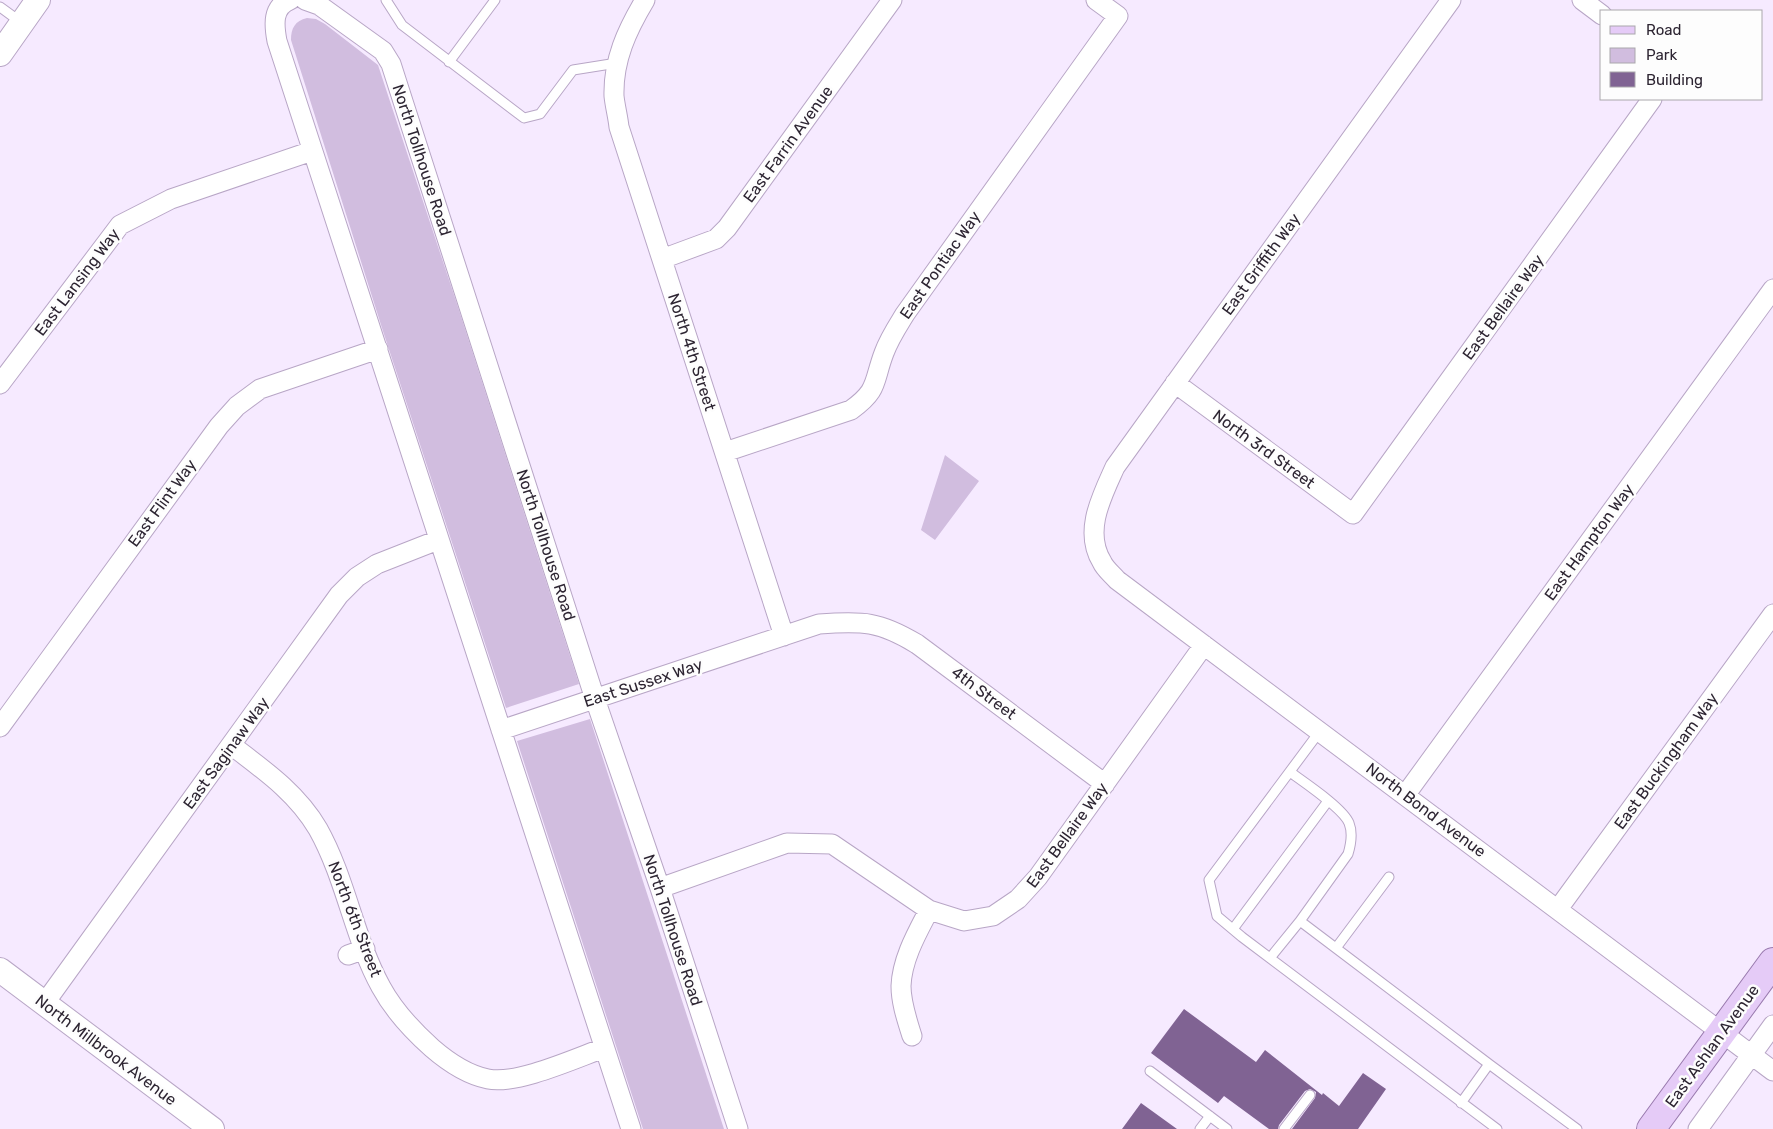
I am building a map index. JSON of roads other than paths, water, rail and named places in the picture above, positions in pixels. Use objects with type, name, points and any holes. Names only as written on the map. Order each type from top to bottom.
[{"type":"main road","name":"East Ashlan Avenue","points":[[1651,1129],[1773,962]]},
{"type":"street","points":[[0,54],[38,0]]},
{"type":"street","points":[[290,0],[284,2],[276,11],[274,26],[277,41],[631,1129]]},
{"type":"street","name":"North Tollhouse Road","points":[[305,0],[319,4],[383,51],[391,64],[595,699],[660,888],[738,1129]]},
{"type":"street","name":"North 4th Street","points":[[645,0],[627,31],[617,63],[614,96],[619,127],[784,636]]},
{"type":"street","name":"East Farrin Avenue","points":[[662,260],[716,239],[727,228],[892,0]]},
{"type":"street","name":"East Pontiac Way","points":[[724,452],[851,410],[864,401],[873,389],[884,353],[905,314],[1118,16],[1096,0]]},
{"type":"street","name":"East Griffith Way","points":[[1093,539],[1098,506],[1115,467],[1451,0]]},
{"type":"street","points":[[1584,0],[1600,13]]},
{"type":"street","name":"East Bellaire Way","points":[[1353,514],[1651,100]]},
{"type":"street","name":"East Lansing Way","points":[[0,384],[7,359],[120,225],[170,199],[312,151]]},
{"type":"street","name":"East Hampton Way","points":[[1406,794],[1773,289]]},
{"type":"street","name":"East Flint Way","points":[[0,727],[6,706],[219,426],[237,406],[260,389],[378,349]]},
{"type":"street","name":"North 3rd Street","points":[[1175,383],[1353,514]]},
{"type":"street","name":"North Bond Avenue","points":[[1093,539],[1102,562],[1117,580],[1406,794],[1773,1071]]},
{"type":"street","name":"East Saginaw Way","points":[[44,1004],[339,595],[351,583],[377,564],[438,540]]},
{"type":"street","name":"East Buckingham Way","points":[[1558,909],[1773,614]]},
{"type":"street","name":"4th Street","points":[[784,636],[819,624],[854,622],[872,624],[896,632],[917,644],[1105,784]]},
{"type":"street","name":"East Sussex Way","points":[[501,730],[784,636]]},
{"type":"street","name":"East Bellaire Way","points":[[660,888],[787,843],[832,844],[929,910],[964,922],[993,916],[1018,899],[1038,877],[1204,645]]},
{"type":"street","name":"North 6th Street","points":[[231,745],[275,778],[295,797],[317,827],[334,859],[357,952],[399,1014],[419,1037],[440,1055],[462,1069],[489,1080],[520,1078],[604,1048]]},
{"type":"street","points":[[912,1036],[904,1008],[901,987],[905,963],[929,910]]},
{"type":"street","name":"North Millbrook Avenue","points":[[0,970],[212,1129]]},
{"type":"street","points":[[1698,1129],[1773,1025]]},
{"type":"lane","points":[[386,0],[402,25],[524,118],[540,114],[573,70],[617,63]]},
{"type":"lane","points":[[449,62],[495,0]]},
{"type":"lane","points":[[0,7],[22,23]]},
{"type":"lane","points":[[1320,731],[1209,880],[1217,916],[1497,1129]]},
{"type":"lane","points":[[1270,958],[1300,921],[1348,854],[1352,843],[1350,825],[1345,815],[1290,772]]},
{"type":"lane","points":[[1233,929],[1328,801]]},
{"type":"lane","points":[[1336,948],[1389,877]]},
{"type":"lane","points":[[1300,921],[1577,1129]]},
{"type":"lane","points":[[1461,1103],[1489,1064]]},
{"type":"lane","points":[[1150,1071],[1227,1129]]},
{"type":"lane","points":[[1284,1129],[1310,1095]]},
{"type":"lane","points":[[1200,1129],[1210,1116]]}]
